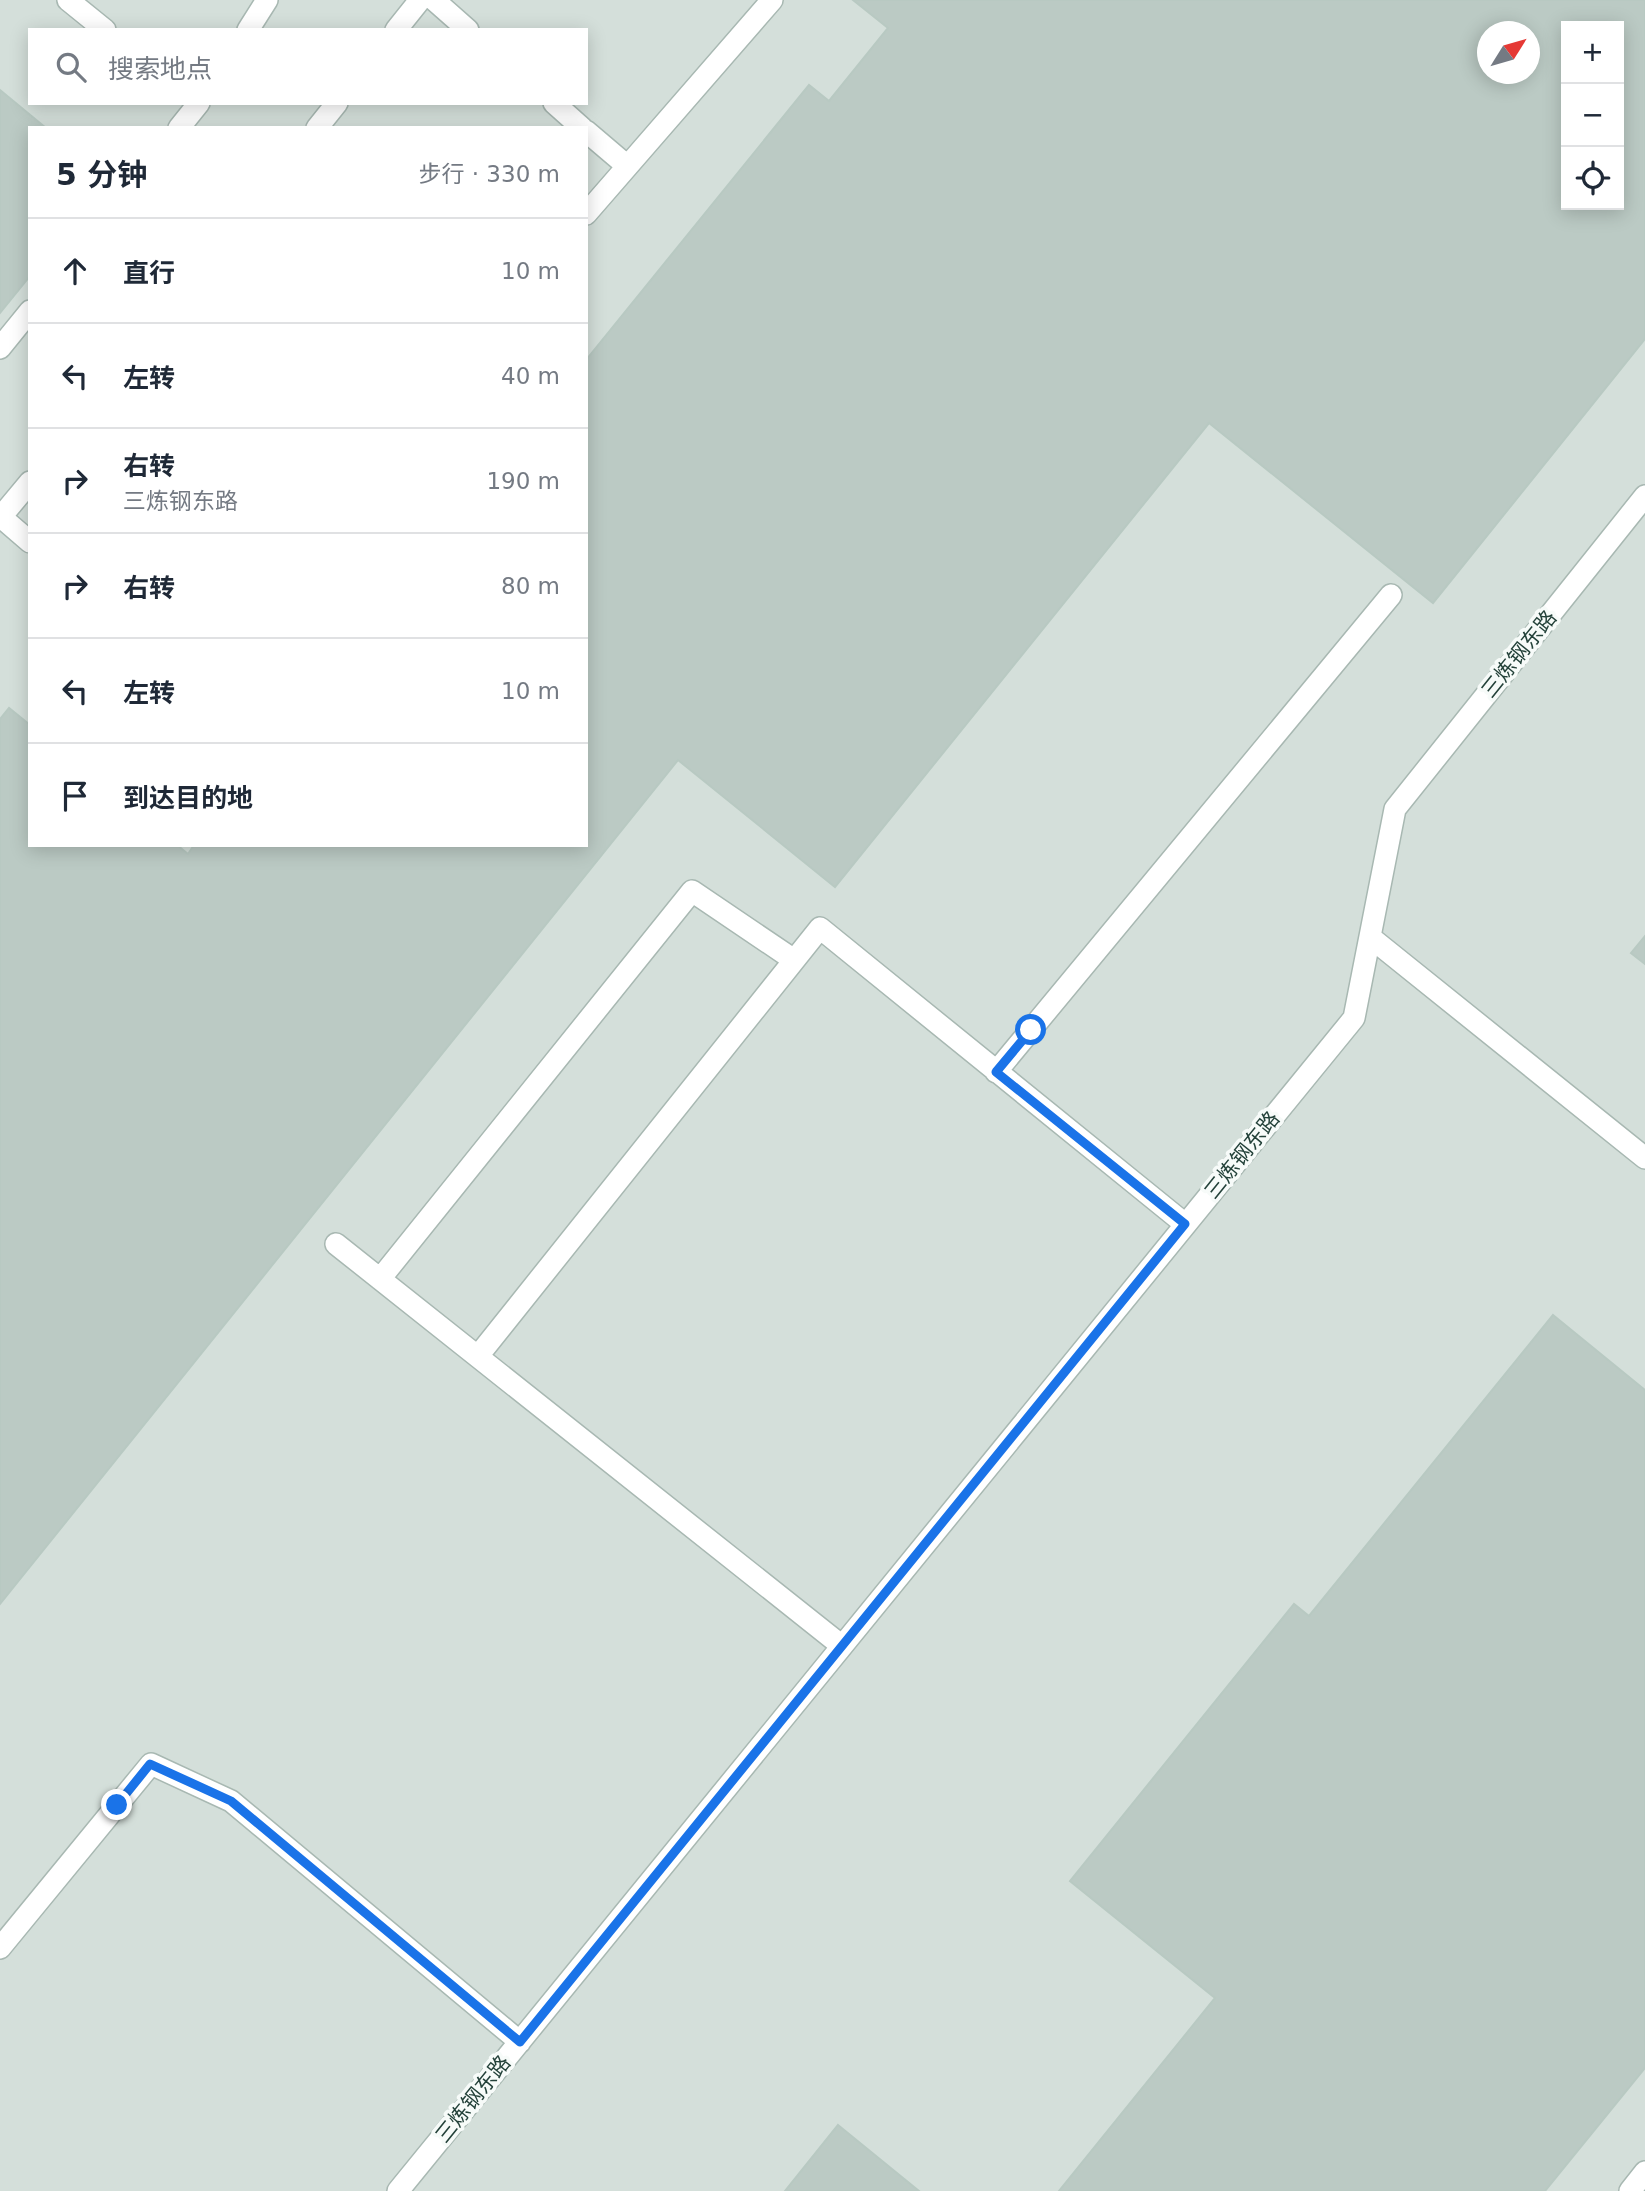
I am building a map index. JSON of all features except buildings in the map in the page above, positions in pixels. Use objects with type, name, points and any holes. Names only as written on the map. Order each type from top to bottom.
[{"type":"lane","points":[[68,0],[103,28]]},
{"type":"lane","points":[[249,28],[267,0]]},
{"type":"lane","points":[[398,28],[421,0]]},
{"type":"lane","points":[[433,0],[466,28]]},
{"type":"lane","points":[[588,212],[772,0]]},
{"type":"lane","points":[[180,126],[196,105]]},
{"type":"lane","points":[[319,126],[335,105]]},
{"type":"lane","points":[[556,105],[581,126]]},
{"type":"lane","points":[[588,132],[626,165]]},
{"type":"lane","points":[[0,348],[28,313]]},
{"type":"lane","points":[[28,484],[1,518],[28,540]]},
{"type":"lane","name":"三炼钢东路","points":[[398,2191],[1354,1018],[1395,809],[1645,496]]},
{"type":"lane","points":[[996,1072],[1391,594]]},
{"type":"lane","points":[[380,1279],[692,891],[793,960]]},
{"type":"lane","points":[[478,1356],[820,928],[1185,1224]]},
{"type":"lane","points":[[1370,937],[1645,1158]]},
{"type":"lane","points":[[336,1244],[842,1646]]},
{"type":"lane","points":[[0,1948],[150,1764],[231,1801],[520,2042]]},
{"type":"lane","points":[[1630,2191],[1645,2172]]},
{"type":"shaded area","points":[[0,0],[1645,0],[1645,2191],[0,2191]]},
{"type":"route","points":[[117,1805],[150,1764],[231,1801],[520,2042],[1185,1224],[996,1072],[1031,1030]]}]
